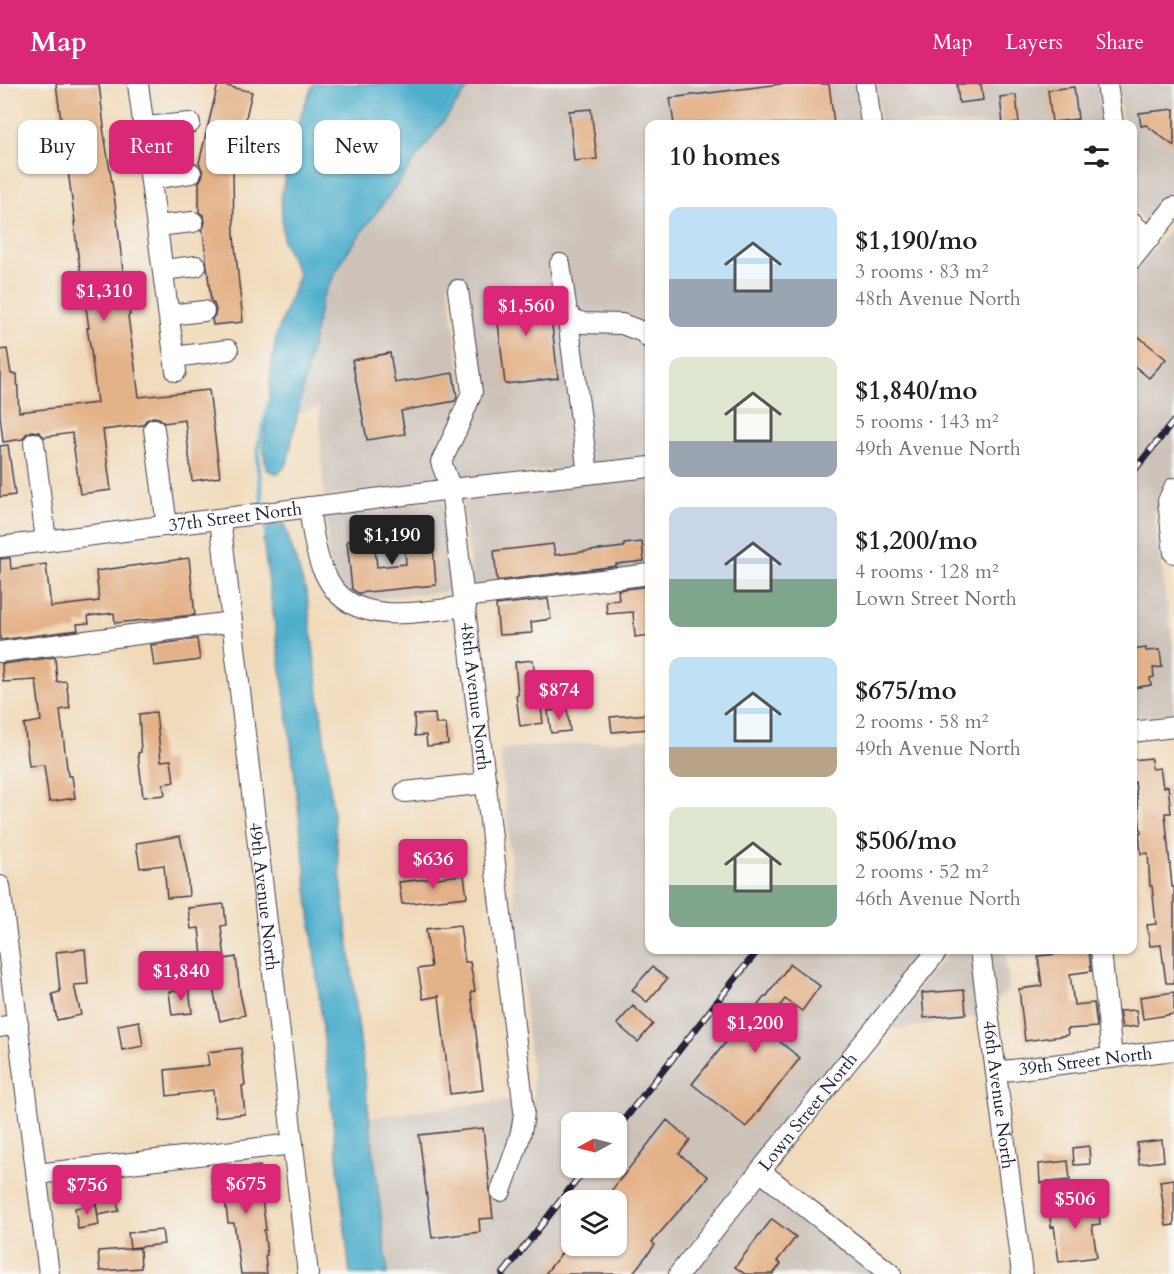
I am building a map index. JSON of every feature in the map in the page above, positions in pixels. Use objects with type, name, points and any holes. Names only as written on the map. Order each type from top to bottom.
[{"type":"street","points":[[143,120],[138,84],[145,84]]},
{"type":"street","points":[[866,84],[870,120]]},
{"type":"street","points":[[1107,84],[1112,120]]},
{"type":"street","points":[[150,174],[175,364],[228,350]]},
{"type":"street","points":[[151,178],[183,174]]},
{"type":"street","points":[[1137,253],[1174,207]]},
{"type":"street","points":[[157,226],[193,222]]},
{"type":"street","points":[[1137,228],[1150,238]]},
{"type":"street","points":[[560,264],[588,474]]},
{"type":"street","points":[[163,270],[196,266]]},
{"type":"street","name":"48th Avenue North","points":[[458,290],[472,392],[441,462],[452,489],[524,1110],[524,1126],[501,1191]]},
{"type":"street","points":[[169,315],[204,311]]},
{"type":"street","points":[[567,312],[573,319],[582,323],[622,324],[645,334]]},
{"type":"street","points":[[154,429],[167,526]]},
{"type":"street","points":[[34,443],[46,541]]},
{"type":"street","name":"37th Street North","points":[[0,547],[452,489],[645,468]]},
{"type":"street","points":[[1171,495],[1174,552]]},
{"type":"street","points":[[301,508],[315,540],[321,564],[335,590],[347,601],[381,614],[404,614],[465,602],[645,575]]},
{"type":"street","name":"49th Avenue North","points":[[227,518],[232,622],[308,1274]]},
{"type":"street","points":[[0,652],[232,622]]},
{"type":"street","points":[[1137,731],[1174,727]]},
{"type":"street","points":[[405,792],[487,783]]},
{"type":"street","points":[[0,886],[9,1025],[37,1174],[49,1274]]},
{"type":"street","name":"Lown Street North","points":[[679,1274],[935,954]]},
{"type":"street","name":"46th Avenue North","points":[[981,954],[1022,1274]]},
{"type":"street","points":[[1101,954],[1112,1058]]},
{"type":"street","name":"39th Street North","points":[[996,1072],[1174,1050]]},
{"type":"street","points":[[37,1174],[293,1144]]},
{"type":"street","points":[[760,1170],[891,1274]]},
{"type":"shaded area","points":[[471,84],[857,84],[862,120],[645,120],[645,459],[458,480],[451,462],[481,391],[466,281],[448,284],[463,391],[439,482],[324,497],[319,407],[298,413],[322,298],[347,252]]},
{"type":"shaded area","points":[[875,84],[1098,84],[1103,120],[880,120]]},
{"type":"shaded area","points":[[1117,84],[1174,84],[1174,193],[1149,226],[1142,221],[1137,212],[1137,120],[1122,120]]},
{"type":"shaded area","points":[[1174,221],[1174,492],[1158,494],[1159,510],[1153,511],[1174,651],[1174,712],[1137,717],[1137,267],[1163,238]]},
{"type":"shaded area","points":[[645,475],[645,572],[473,589],[462,497]]},
{"type":"shaded area","points":[[443,499],[454,591],[331,602],[326,513]]},
{"type":"shaded area","points":[[645,739],[645,954],[924,954],[747,1171],[668,1274],[388,1274],[370,1117],[514,1100],[516,1119],[534,1117],[532,1098],[534,1098],[500,749]]},
{"type":"shaded area","points":[[947,954],[972,954],[980,1016],[883,1031]]},
{"type":"shaded area","points":[[990,954],[1006,954],[1009,989],[996,1001]]},
{"type":"shaded area","points":[[762,1183],[877,1274],[690,1274]]},
{"type":"water","points":[[313,84],[471,84],[347,252],[322,298],[287,464],[278,474],[266,469],[263,446],[276,337],[299,274],[283,242],[281,197],[286,174],[302,174],[302,120],[300,120]]},
{"type":"water","points":[[284,524],[307,595],[388,1274],[350,1274],[290,734],[263,540],[271,525]]},
{"type":"building","points":[[56,84],[99,84],[109,174],[115,202],[123,271],[121,272],[130,315],[128,316],[139,397],[209,390],[220,477],[192,481],[185,420],[164,423],[159,418],[153,417],[146,420],[143,425],[103,430],[111,490],[80,494],[72,433],[44,437],[39,432],[32,431],[23,439],[3,442],[0,415],[0,350],[7,349],[11,374],[17,374],[19,412],[97,403],[68,174],[97,174],[97,120],[61,120]]},
{"type":"building","points":[[218,84],[252,92],[245,120],[209,120]]},
{"type":"building","points":[[781,84],[829,84],[834,120],[673,120],[670,98]]},
{"type":"building","points":[[957,84],[981,84],[983,100],[959,103]]},
{"type":"building","points":[[1074,87],[1078,119],[1052,120],[1048,90]]},
{"type":"building","points":[[1016,95],[1019,120],[1003,120],[1000,97]]},
{"type":"building","points":[[591,109],[597,159],[574,161],[569,111]]},
{"type":"building","points":[[1174,109],[1174,146],[1146,125],[1141,126],[1139,113]]},
{"type":"building","points":[[206,134],[206,174],[233,174],[234,236],[243,322],[213,325],[212,319],[216,310],[211,301],[203,231],[201,231],[205,221],[199,212],[199,182],[203,172],[199,163]]},
{"type":"building","points":[[548,290],[558,378],[505,384],[495,296]]},
{"type":"building","points":[[1139,337],[1166,359],[1149,378],[1137,368],[1137,339]]},
{"type":"building","points":[[390,353],[395,383],[453,373],[457,397],[455,401],[401,411],[405,434],[367,440],[352,360]]},
{"type":"building","points":[[8,445],[15,495],[0,497],[0,446]]},
{"type":"building","points":[[432,532],[436,585],[358,593],[352,589],[347,541],[374,538],[377,567],[406,564],[404,535]]},
{"type":"building","points":[[642,542],[644,561],[497,581],[494,551],[553,544],[555,555],[624,547],[624,544]]},
{"type":"building","points":[[10,558],[11,569],[46,564],[51,607],[99,601],[96,571],[189,558],[195,615],[115,623],[114,613],[88,616],[89,623],[77,624],[78,630],[0,640],[0,559]]},
{"type":"building","points":[[645,587],[645,636],[635,637],[633,612],[607,614],[606,601],[619,600],[618,590]]},
{"type":"building","points":[[548,599],[551,619],[531,622],[532,633],[499,635],[496,605]]},
{"type":"building","points":[[197,639],[200,660],[154,666],[151,645]]},
{"type":"building","points":[[1137,649],[1160,650],[1162,667],[1153,668],[1154,677],[1150,678],[1151,685],[1137,687]]},
{"type":"building","points":[[55,657],[57,682],[66,681],[70,708],[60,710],[68,776],[72,776],[75,798],[49,802],[44,765],[29,766],[24,724],[41,721],[36,680],[3,682],[2,664]]},
{"type":"building","points":[[533,660],[543,723],[520,726],[515,662]]},
{"type":"building","points":[[567,709],[570,731],[551,733],[548,711]]},
{"type":"building","points":[[156,712],[161,761],[171,760],[174,782],[163,784],[165,795],[143,797],[138,753],[141,752],[139,714]]},
{"type":"building","points":[[435,714],[436,724],[446,724],[448,744],[427,746],[426,735],[415,736],[414,715]]},
{"type":"building","points":[[645,714],[645,729],[612,732],[610,717]]},
{"type":"building","points":[[1151,758],[1152,769],[1160,768],[1163,787],[1168,786],[1171,813],[1165,813],[1172,887],[1174,887],[1174,983],[1166,983],[1161,945],[1150,946],[1147,925],[1156,924],[1148,853],[1141,854],[1137,759]]},
{"type":"building","points":[[180,836],[187,870],[189,896],[167,898],[164,865],[140,868],[136,843]]},
{"type":"building","points":[[464,875],[467,897],[402,904],[399,882]]},
{"type":"building","points":[[224,904],[226,925],[221,926],[225,959],[236,957],[245,1015],[220,1021],[212,984],[205,985],[199,928],[191,929],[188,908]]},
{"type":"building","points":[[460,925],[465,962],[470,962],[475,991],[471,992],[483,1090],[450,1094],[439,996],[423,999],[418,969],[431,967],[426,929]]},
{"type":"building","points":[[85,949],[88,984],[74,985],[81,1015],[57,1020],[52,994],[60,992],[56,952]]},
{"type":"building","points":[[1089,954],[1091,971],[1070,974],[1074,1005],[1094,1003],[1097,1027],[1067,1029],[1068,1035],[1025,1041],[1019,989],[1042,986],[1038,956]]},
{"type":"building","points":[[790,964],[820,986],[802,1011],[785,999],[763,1028],[800,1058],[746,1127],[692,1084],[747,1016],[749,1017],[766,997]]},
{"type":"building","points":[[652,967],[667,979],[647,1002],[632,990]]},
{"type":"building","points":[[189,989],[192,1013],[172,1015],[169,992]]},
{"type":"building","points":[[964,990],[966,1014],[924,1018],[922,993]]},
{"type":"building","points":[[1174,992],[1174,1014],[1143,1019],[1140,997]]},
{"type":"building","points":[[633,1006],[653,1024],[638,1042],[617,1024]]},
{"type":"building","points":[[1136,1010],[1138,1026],[1122,1028],[1119,1011]]},
{"type":"building","points":[[139,1021],[143,1046],[122,1050],[118,1025]]},
{"type":"building","points":[[241,1048],[245,1114],[215,1117],[213,1090],[167,1096],[165,1070],[209,1065],[207,1052]]},
{"type":"building","points":[[667,1120],[690,1140],[679,1154],[708,1177],[652,1242],[655,1245],[632,1274],[545,1274],[561,1254],[561,1256],[627,1256],[627,1190],[612,1190],[621,1178],[627,1178],[627,1171]]},
{"type":"building","points":[[483,1128],[493,1218],[479,1219],[480,1232],[432,1238],[419,1135]]},
{"type":"building","points":[[1162,1140],[1164,1161],[1139,1164],[1137,1143]]},
{"type":"building","points":[[1089,1146],[1090,1164],[1074,1165],[1073,1148]]},
{"type":"building","points":[[1068,1161],[1070,1180],[1040,1183],[1039,1164]]},
{"type":"building","points":[[260,1166],[266,1230],[264,1230],[267,1274],[241,1274],[234,1223],[228,1223],[223,1182],[212,1184],[211,1172]]},
{"type":"building","points":[[1174,1179],[1174,1225],[1166,1226],[1160,1181]]},
{"type":"building","points":[[115,1190],[119,1211],[98,1215],[94,1194]]},
{"type":"building","points":[[1098,1200],[1100,1224],[1092,1225],[1097,1257],[1059,1262],[1049,1206]]},
{"type":"building","points":[[96,1204],[99,1225],[78,1229],[75,1208]]},
{"type":"building","points":[[772,1219],[796,1237],[777,1261],[781,1264],[773,1274],[745,1274],[735,1267]]},
{"type":"building","points":[[162,1230],[164,1244],[130,1248],[128,1233]]},
{"type":"building","points":[[140,1248],[141,1268],[100,1271],[98,1251]]},
{"type":"waterway","points":[[263,509],[258,448],[270,399]]},
{"type":"waterway","points":[[264,517],[267,539]]},
{"type":"railway","points":[[1137,467],[1174,421]]},
{"type":"railway","points":[[627,1116],[755,954]]},
{"type":"railway","points":[[503,1274],[578,1178]]}]
